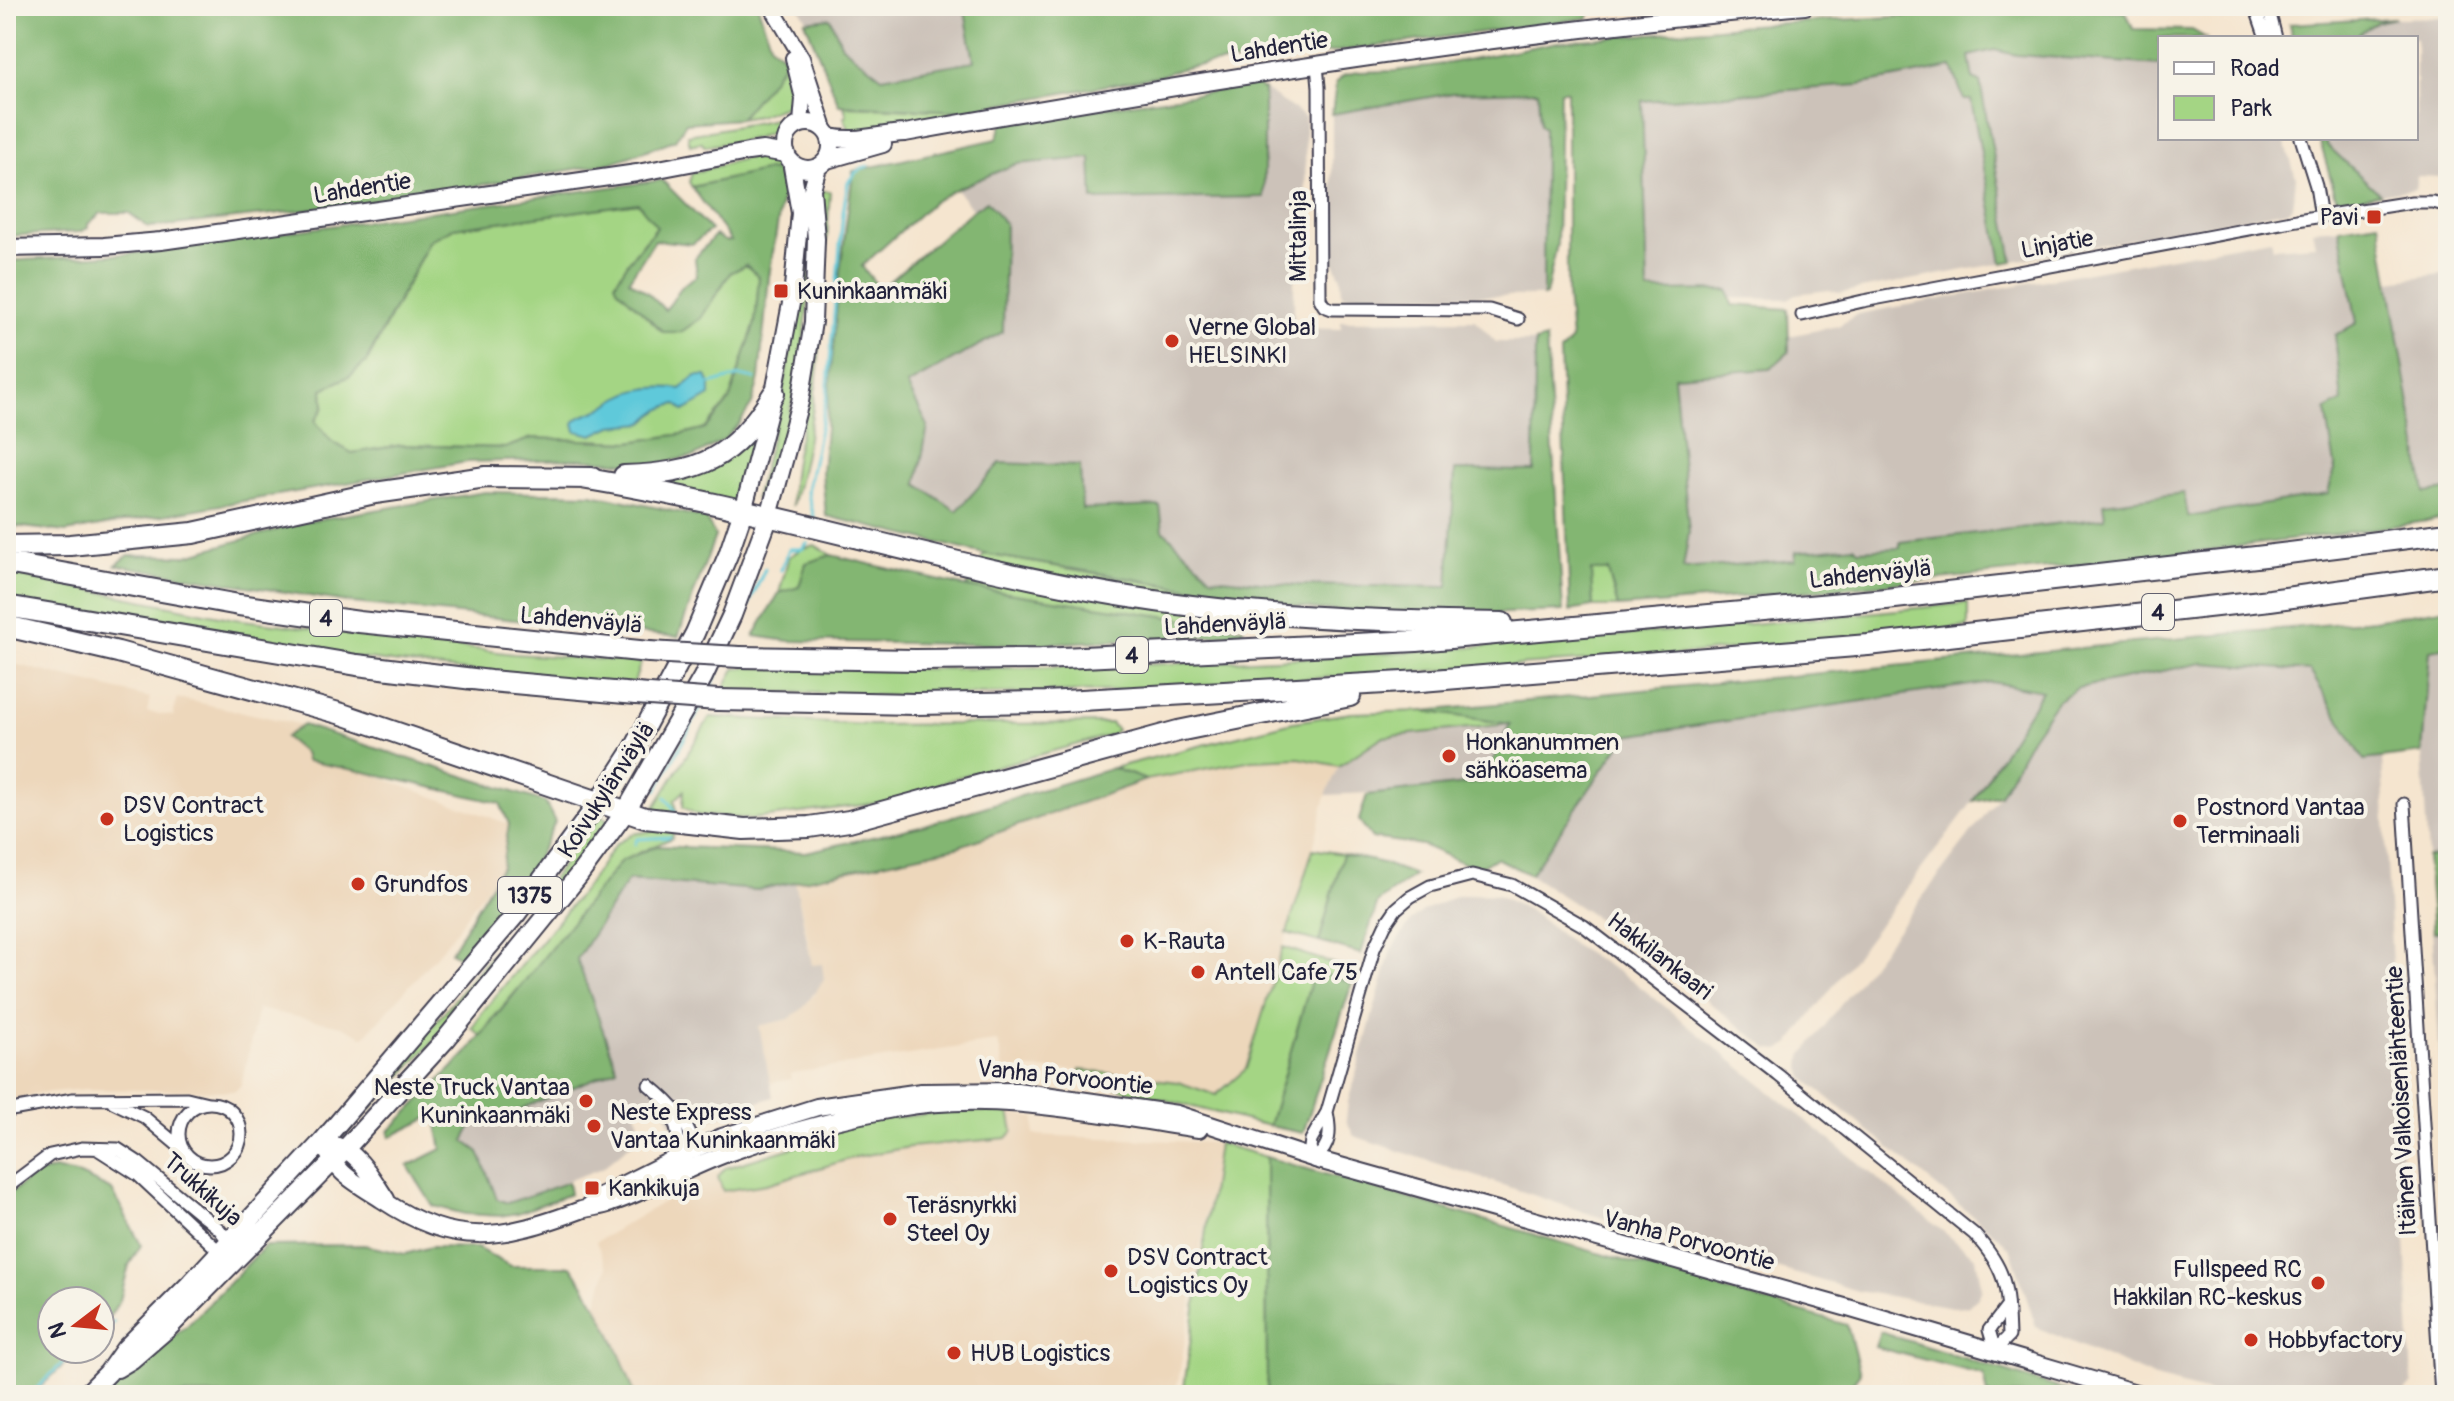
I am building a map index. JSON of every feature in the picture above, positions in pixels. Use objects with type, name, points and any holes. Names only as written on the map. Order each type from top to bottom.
[{"type":"highway","points":[[6,546],[70,545],[193,533],[375,493],[486,477],[581,478],[668,474],[705,463],[731,447],[749,431],[774,393]]},
{"type":"highway","points":[[581,478],[769,516],[1020,576],[1120,596],[1277,616],[1605,624]]},
{"type":"highway","name":"Lahdenväylä","points":[[6,563],[239,605],[494,638],[740,657],[1041,659],[1417,641],[1886,599],[2448,533]]},
{"type":"highway","name":"4","points":[[6,606],[357,665],[490,681],[718,700],[915,704],[1031,702],[1421,681],[1868,645],[2270,600],[2448,576]]},
{"type":"highway","points":[[6,626],[118,652],[342,714],[661,821],[744,829],[809,827],[849,821],[1178,731],[1421,681]]},
{"type":"main road","name":"Lahdentie","points":[[828,133],[849,141],[1112,96],[1554,31],[1805,6]]},
{"type":"main road","points":[[817,124],[828,133],[831,153],[823,163],[805,169],[789,158],[785,146],[796,127],[817,124]]},
{"type":"main road","name":"Lahdentie","points":[[723,156],[796,127]]},
{"type":"main road","name":"Lahdentie","points":[[823,163],[886,143],[905,133]]},
{"type":"main road","name":"Lahdentie","points":[[6,248],[104,246],[161,241],[637,173],[763,150],[789,158]]},
{"type":"main road","name":"Koivukylänväylä","points":[[86,1395],[108,1373],[125,1349],[322,1142],[517,913],[599,802],[634,748],[676,674],[713,593],[743,511],[774,393],[792,298],[800,213],[789,158]]},
{"type":"main road","name":"Koivukylänväylä","points":[[108,1373],[132,1359],[169,1327],[346,1148],[491,986],[626,811],[703,677],[732,615],[769,516],[800,402],[813,322],[816,239],[812,189],[823,163]]},
{"type":"main road","name":"Vanha Porvoontie","points":[[322,1142],[332,1163],[345,1176],[404,1215],[437,1228],[488,1235],[535,1227],[609,1204],[691,1156],[809,1126],[931,1103],[1017,1102],[1223,1131],[1995,1350],[2143,1395]]},
{"type":"main road","points":[[322,1142],[346,1148]]},
{"type":"main road","name":"Vanha Porvoontie","points":[[346,1148],[391,1206]]},
{"type":"street","points":[[771,6],[802,58],[828,133]]},
{"type":"street","points":[[2255,6],[2265,36]]},
{"type":"street","points":[[2268,6],[2276,36]]},
{"type":"street","points":[[791,41],[803,99],[796,127]]},
{"type":"street","name":"Mittalinja","points":[[1317,65],[1320,299],[1324,306],[1332,309],[1489,310],[1518,319]]},
{"type":"street","points":[[2302,140],[2316,186],[2321,217]]},
{"type":"street","name":"Linjatie","points":[[1802,315],[1863,301],[2321,217],[2412,202],[2448,206]]},
{"type":"street","name":"Itäinen Valkoisenlähteentie","points":[[2404,804],[2441,1395]]},
{"type":"street","name":"Hakkilankaari","points":[[1327,1112],[1330,1128],[1328,1145],[1315,1159],[1310,1148],[1311,1140],[1327,1112],[1374,949],[1396,909],[1410,897],[1450,880],[1472,875],[1512,885],[1584,926],[1778,1075],[1974,1234],[1994,1255],[2006,1285],[2009,1336],[1995,1350],[1989,1330],[2006,1308]]},
{"type":"street","points":[[649,1085],[663,1096],[685,1123],[692,1137],[691,1156]]},
{"type":"street","name":"Trukkikuja","points":[[6,1111],[73,1099],[187,1098],[227,1107],[234,1114],[242,1132],[237,1151],[223,1163],[214,1166],[195,1162],[144,1117],[109,1100]]},
{"type":"street","name":"Trukkikuja","points":[[182,1149],[179,1128],[182,1118],[198,1105],[208,1103]]},
{"type":"street","name":"Trukkikuja","points":[[6,1188],[50,1155],[82,1148],[109,1148],[127,1153],[224,1246],[240,1257]]},
{"type":"shaded area","points":[[798,6],[964,6],[974,61],[882,77],[807,20]]},
{"type":"shaded area","points":[[2448,17],[2448,192],[2440,190],[2440,177],[2417,176],[2415,189],[2380,194],[2326,145],[2325,140],[2418,140],[2418,36],[2355,36],[2375,23],[2395,18]]},
{"type":"shaded area","points":[[1994,50],[2017,55],[2158,65],[2158,140],[2285,140],[2296,178],[2293,206],[2290,210],[2013,261],[1980,82],[1973,79],[1968,56]]},
{"type":"shaded area","points":[[1952,67],[1964,100],[1970,99],[2002,263],[1839,293],[1829,290],[1796,294],[1788,299],[1730,298],[1727,290],[1648,291],[1642,101],[1859,85]]},
{"type":"shaded area","points":[[1264,89],[1305,117],[1306,259],[1294,281],[1294,328],[1341,329],[1341,321],[1475,320],[1496,342],[1535,342],[1534,471],[1455,470],[1448,587],[1290,585],[1211,577],[1163,530],[1160,506],[1082,509],[1080,466],[1000,463],[958,511],[917,484],[928,426],[907,385],[1003,332],[987,202],[973,210],[956,189],[1016,164],[1091,158],[1093,199],[1264,197]]},
{"type":"shaded area","points":[[1538,91],[1540,125],[1544,127],[1543,296],[1342,295],[1341,278],[1332,258],[1332,114],[1453,93]]},
{"type":"shaded area","points":[[2339,228],[2357,324],[2335,335],[2342,402],[2326,410],[2335,466],[2328,494],[2188,517],[2183,493],[2103,504],[2106,518],[1900,542],[1900,548],[1858,550],[1854,546],[1796,552],[1795,560],[1683,569],[1689,532],[1674,376],[1770,369],[1789,352],[1789,336],[1838,326],[1858,314],[2271,239],[2273,248],[2316,245],[2313,230]]},
{"type":"shaded area","points":[[2448,273],[2448,490],[2425,493],[2390,281]]},
{"type":"shaded area","points":[[2448,647],[2448,1202],[2422,753],[2430,650]]},
{"type":"shaded area","points":[[6,662],[150,698],[147,712],[173,716],[177,698],[303,725],[286,737],[304,753],[306,761],[365,772],[509,824],[502,866],[447,943],[364,1037],[342,1026],[258,1009],[241,1085],[235,1091],[85,1089],[39,1093],[6,1101]]},
{"type":"shaded area","points":[[2203,663],[2311,671],[2364,760],[2382,758],[2412,1384],[2402,1395],[2220,1395],[2159,1379],[2036,1327],[2011,1250],[1804,1078],[1801,1068],[1802,1056],[2000,795],[2031,738],[2057,701],[2078,688]]},
{"type":"shaded area","points":[[1991,682],[2042,691],[1973,801],[1790,1043],[1780,1050],[1769,1049],[1621,934],[1530,875],[1626,736]]},
{"type":"shaded area","points":[[1510,724],[1483,783],[1412,791],[1326,795],[1339,766],[1382,737]]},
{"type":"shaded area","points":[[1299,758],[1339,766],[1326,795],[1313,849],[1246,1070],[1223,1086],[1216,1095],[1178,1082],[1089,1071],[1003,1068],[998,1041],[800,1072],[790,1074],[791,1079],[770,1083],[759,1026],[789,1019],[815,994],[808,939],[795,881],[957,847],[1146,780],[1253,760]]},
{"type":"shaded area","points":[[628,880],[757,890],[795,881],[812,965],[822,964],[824,980],[802,1009],[789,1019],[759,1026],[773,1097],[704,1122],[677,1136],[663,1108],[648,1100],[632,1102],[643,1134],[602,1168],[507,1203],[502,1202],[497,1199],[479,1152],[464,1141],[481,1110],[617,1069],[576,959]]},
{"type":"shaded area","points":[[1497,895],[1529,910],[1575,946],[1632,980],[1976,1258],[1982,1289],[1977,1299],[1967,1306],[1953,1307],[1858,1291],[1639,1230],[1354,1136],[1346,1120],[1348,1102],[1391,950],[1412,920],[1423,911],[1457,896]]},
{"type":"shaded area","points":[[1009,1112],[1035,1118],[1034,1135],[1218,1143],[1178,1382],[1173,1395],[634,1395],[621,1356],[597,1303],[607,1267],[596,1242],[665,1201],[662,1188],[725,1168],[718,1177],[767,1184],[856,1157],[1013,1131]]},
{"type":"green space","points":[[6,6],[758,6],[771,46],[787,58],[739,119],[686,123],[675,140],[611,163],[379,202],[174,225],[148,227],[129,213],[101,213],[88,224],[88,228],[80,232],[6,236]]},
{"type":"green space","points":[[964,6],[1591,6],[1588,18],[1266,61],[1199,65],[1160,76],[961,111],[839,105],[805,21],[830,18],[842,46],[882,77],[974,61]]},
{"type":"green space","points":[[2063,7],[2126,12],[2133,29],[2192,30],[2202,36],[2158,36],[2158,65],[2017,55],[1994,50],[1969,56],[1973,79],[1980,82],[2013,261],[2002,263],[1971,100],[1964,100],[1952,67],[1859,85],[1642,101],[1648,291],[1728,290],[1732,305],[1788,309],[1789,352],[1770,369],[1674,376],[1689,532],[1683,569],[1795,560],[1796,552],[1854,546],[1858,550],[1900,548],[1900,542],[2105,518],[2103,503],[2184,493],[2188,517],[2328,494],[2335,466],[2326,410],[2342,401],[2335,335],[2357,323],[2339,228],[2379,222],[2425,493],[2448,490],[2448,518],[2034,570],[1618,607],[1608,571],[1591,571],[1593,607],[1570,611],[1560,352],[1571,340],[1567,294],[1567,91],[1560,91],[1557,244],[1546,295],[1543,296],[1544,128],[1540,125],[1538,91],[1453,93],[1332,114],[1336,83],[1343,76],[1356,72],[1396,71],[1450,63],[1558,42],[1751,25]]},
{"type":"green space","points":[[2395,18],[2377,22],[2355,36],[2292,36],[2289,24]]},
{"type":"green space","points":[[787,58],[798,93],[796,102],[758,116],[739,119],[768,85]]},
{"type":"green space","points":[[1259,85],[1264,89],[1264,197],[1093,200],[1091,158],[1016,164],[933,202],[862,266],[880,289],[987,201],[1005,224],[1003,332],[907,385],[928,426],[917,484],[957,511],[1000,463],[1080,466],[1082,509],[1160,506],[1163,530],[1211,577],[1290,585],[1448,587],[1455,470],[1534,471],[1535,342],[1546,339],[1563,611],[1450,615],[1319,610],[984,554],[826,516],[822,472],[840,272],[853,171],[997,139],[1003,122]]},
{"type":"green space","points":[[844,106],[961,111],[852,137],[844,117],[847,116]]},
{"type":"green space","points":[[796,110],[790,120],[780,127],[755,138],[704,146],[702,142],[690,145],[688,135],[770,120]]},
{"type":"green space","points":[[2320,140],[2325,140],[2380,194],[2348,200],[2336,197]]},
{"type":"green space","points":[[757,155],[779,165],[791,187],[783,190],[782,180],[768,170],[692,187],[689,182],[692,173]]},
{"type":"green space","points":[[768,170],[778,172],[783,190],[769,277],[759,379],[752,404],[724,440],[695,456],[651,465],[579,459],[467,462],[66,532],[6,525],[6,261],[127,254],[662,180],[711,230],[692,244],[655,240],[629,280],[665,310],[681,288],[697,276],[695,258],[715,235],[731,241],[692,187]],"holes":[[[638,203],[657,227],[615,283],[663,332],[681,332],[701,318],[730,273],[746,265],[759,277],[755,323],[729,401],[706,428],[630,442],[532,438],[505,448],[402,445],[352,453],[331,441],[315,421],[324,407],[323,389],[350,376],[366,362],[430,240],[454,228]]]},
{"type":"green space","points":[[816,191],[830,191],[823,310],[810,429],[792,506],[793,473],[815,355]]},
{"type":"green space","points":[[638,203],[657,226],[616,283],[663,332],[717,294],[730,273],[746,265],[759,277],[755,323],[729,401],[706,428],[630,442],[532,438],[505,448],[402,445],[352,453],[331,441],[315,421],[324,407],[323,389],[350,376],[368,360],[430,240],[454,228]]},
{"type":"green space","points":[[810,207],[809,287],[804,337],[767,502],[755,498],[789,358]]},
{"type":"green space","points":[[756,434],[736,504],[647,483]]},
{"type":"green space","points":[[485,492],[592,494],[706,518],[715,536],[678,637],[353,603],[116,565],[129,555],[184,556],[308,521]]},
{"type":"green space","points":[[815,545],[831,555],[806,563],[799,587],[779,593],[789,557]]},
{"type":"green space","points":[[984,554],[1211,593],[1210,624],[967,587]]},
{"type":"green space","points":[[831,555],[967,587],[1243,628],[1244,634],[1017,645],[788,641],[754,636],[779,593],[799,587],[806,563]]},
{"type":"green space","points":[[1590,571],[1608,571],[1618,607],[1593,607]]},
{"type":"green space","points":[[6,573],[235,619],[514,654],[641,662],[633,685],[511,676],[349,657],[6,600]]},
{"type":"green space","points":[[1968,603],[1968,627],[1675,655],[1114,691],[891,696],[723,690],[735,669],[745,667],[1051,667],[1357,654],[1663,632]]},
{"type":"green space","points":[[2448,608],[2448,647],[2430,650],[2422,753],[2364,760],[2310,671],[2203,663],[2078,688],[2057,701],[2031,738],[2000,795],[1973,801],[2042,691],[1991,682],[1626,736],[1530,875],[1496,858],[1477,869],[1422,845],[1372,838],[1359,820],[1367,795],[1483,782],[1510,724],[1424,711],[2373,620]]},
{"type":"green space","points":[[1424,711],[1510,724],[1382,737],[1339,766],[1299,758],[1253,760],[1146,780],[1113,768],[1293,722],[1351,713]]},
{"type":"green space","points":[[710,717],[871,725],[1111,723],[1117,730],[1111,735],[955,778],[895,801],[752,819],[697,815],[683,807],[684,791],[675,800],[677,816],[652,812]]},
{"type":"green space","points":[[303,725],[545,802],[555,822],[527,880],[464,961],[451,952],[502,866],[509,824],[500,803],[306,761],[304,753],[285,737]]},
{"type":"green space","points":[[1113,768],[1146,780],[957,847],[757,890],[628,880],[577,959],[617,1069],[490,1122],[480,1110],[464,1141],[479,1152],[497,1199],[508,1203],[568,1182],[570,1194],[518,1213],[500,1216],[465,1214],[433,1206],[408,1166],[442,1149],[435,1115],[390,1137],[389,1131],[466,1054],[621,861],[656,846],[806,852],[921,826]]},
{"type":"green space","points":[[599,814],[609,821],[583,861],[433,1042],[342,1139],[343,1133],[535,903]]},
{"type":"green space","points":[[674,830],[672,838],[621,861],[481,1036],[472,1028],[586,887],[615,845],[632,834]]},
{"type":"green space","points":[[1313,849],[1343,854],[1319,942],[1287,933]]},
{"type":"green space","points":[[1343,854],[1415,875],[1378,902],[1361,954],[1319,942]]},
{"type":"green space","points":[[2448,856],[2448,931],[2433,932],[2427,857]]},
{"type":"green space","points":[[1283,947],[1355,971],[1352,983],[1314,971],[1269,1126],[1078,1078],[1080,1070],[1089,1071],[1178,1082],[1216,1095],[1246,1069]]},
{"type":"green space","points":[[1314,971],[1352,983],[1303,1133],[1269,1126]]},
{"type":"green space","points":[[953,1111],[1009,1112],[1013,1131],[1007,1138],[910,1147],[856,1157],[767,1184],[723,1191],[718,1177],[725,1168],[821,1139],[820,1133],[856,1122]]},
{"type":"green space","points":[[1218,1143],[1266,1157],[1267,1395],[1183,1395]]},
{"type":"green space","points":[[1266,1157],[1847,1325],[1860,1373],[1849,1388],[1848,1395],[1267,1395]]},
{"type":"green space","points":[[54,1169],[80,1175],[112,1190],[141,1245],[129,1265],[116,1306],[116,1285],[36,1285],[36,1365],[63,1365],[32,1395],[6,1395],[6,1197],[33,1175]]},
{"type":"green space","points":[[364,1245],[405,1254],[431,1247],[477,1248],[510,1266],[571,1266],[608,1328],[635,1395],[108,1395],[120,1377],[188,1325],[265,1246]]},
{"type":"green space","points":[[1880,1332],[2081,1395],[1988,1395],[1984,1375],[1875,1347]]},
{"type":"water","points":[[696,376],[706,376],[710,396],[684,411],[677,404],[659,410],[644,423],[612,426],[593,435],[576,431],[574,423],[579,418],[625,394],[649,388],[681,389]]},
{"type":"waterway","points":[[814,517],[807,491],[827,395],[843,213],[848,182],[856,172],[868,166]]},
{"type":"waterway","points":[[710,384],[740,376],[755,379]]},
{"type":"waterway","points":[[781,570],[789,549],[802,549],[807,543]]},
{"type":"waterway","points":[[728,649],[765,569]]},
{"type":"waterway","points":[[708,693],[722,663]]},
{"type":"waterway","points":[[657,790],[701,707]]},
{"type":"waterway","points":[[666,797],[675,811]]},
{"type":"waterway","points":[[635,844],[637,839],[670,837]]},
{"type":"waterway","points":[[32,1393],[61,1365]]},
{"type":"place","name":"Pavi","points":[[2374,217]]},
{"type":"place","name":"Kuninkaanmäki","points":[[781,291]]},
{"type":"place","name":"Verne Global HELSINKI","points":[[1172,341]]},
{"type":"place","name":"Honkanummen sähköasema","points":[[1449,756]]},
{"type":"place","name":"DSV Contract Logistics","points":[[107,819]]},
{"type":"place","name":"Postnord Vantaa Terminaali","points":[[2180,821]]},
{"type":"place","name":"Grundfos","points":[[358,884]]},
{"type":"place","name":"K-Rauta","points":[[1127,941]]},
{"type":"place","name":"Antell Cafe 75","points":[[1198,972]]},
{"type":"place","name":"Neste Truck Vantaa Kuninkaanmäki","points":[[586,1101]]},
{"type":"place","name":"Neste Express Vantaa Kuninkaanmäki","points":[[594,1126]]},
{"type":"place","name":"Kankikuja","points":[[592,1188]]},
{"type":"place","name":"Teräsnyrkki Steel Oy","points":[[890,1219]]},
{"type":"place","name":"DSV Contract Logistics Oy","points":[[1111,1271]]},
{"type":"place","name":"Fullspeed RC Hakkilan RC-keskus","points":[[2318,1283]]},
{"type":"place","name":"Hobbyfactory","points":[[2251,1340]]},
{"type":"place","name":"HUB Logistics","points":[[954,1353]]}]
